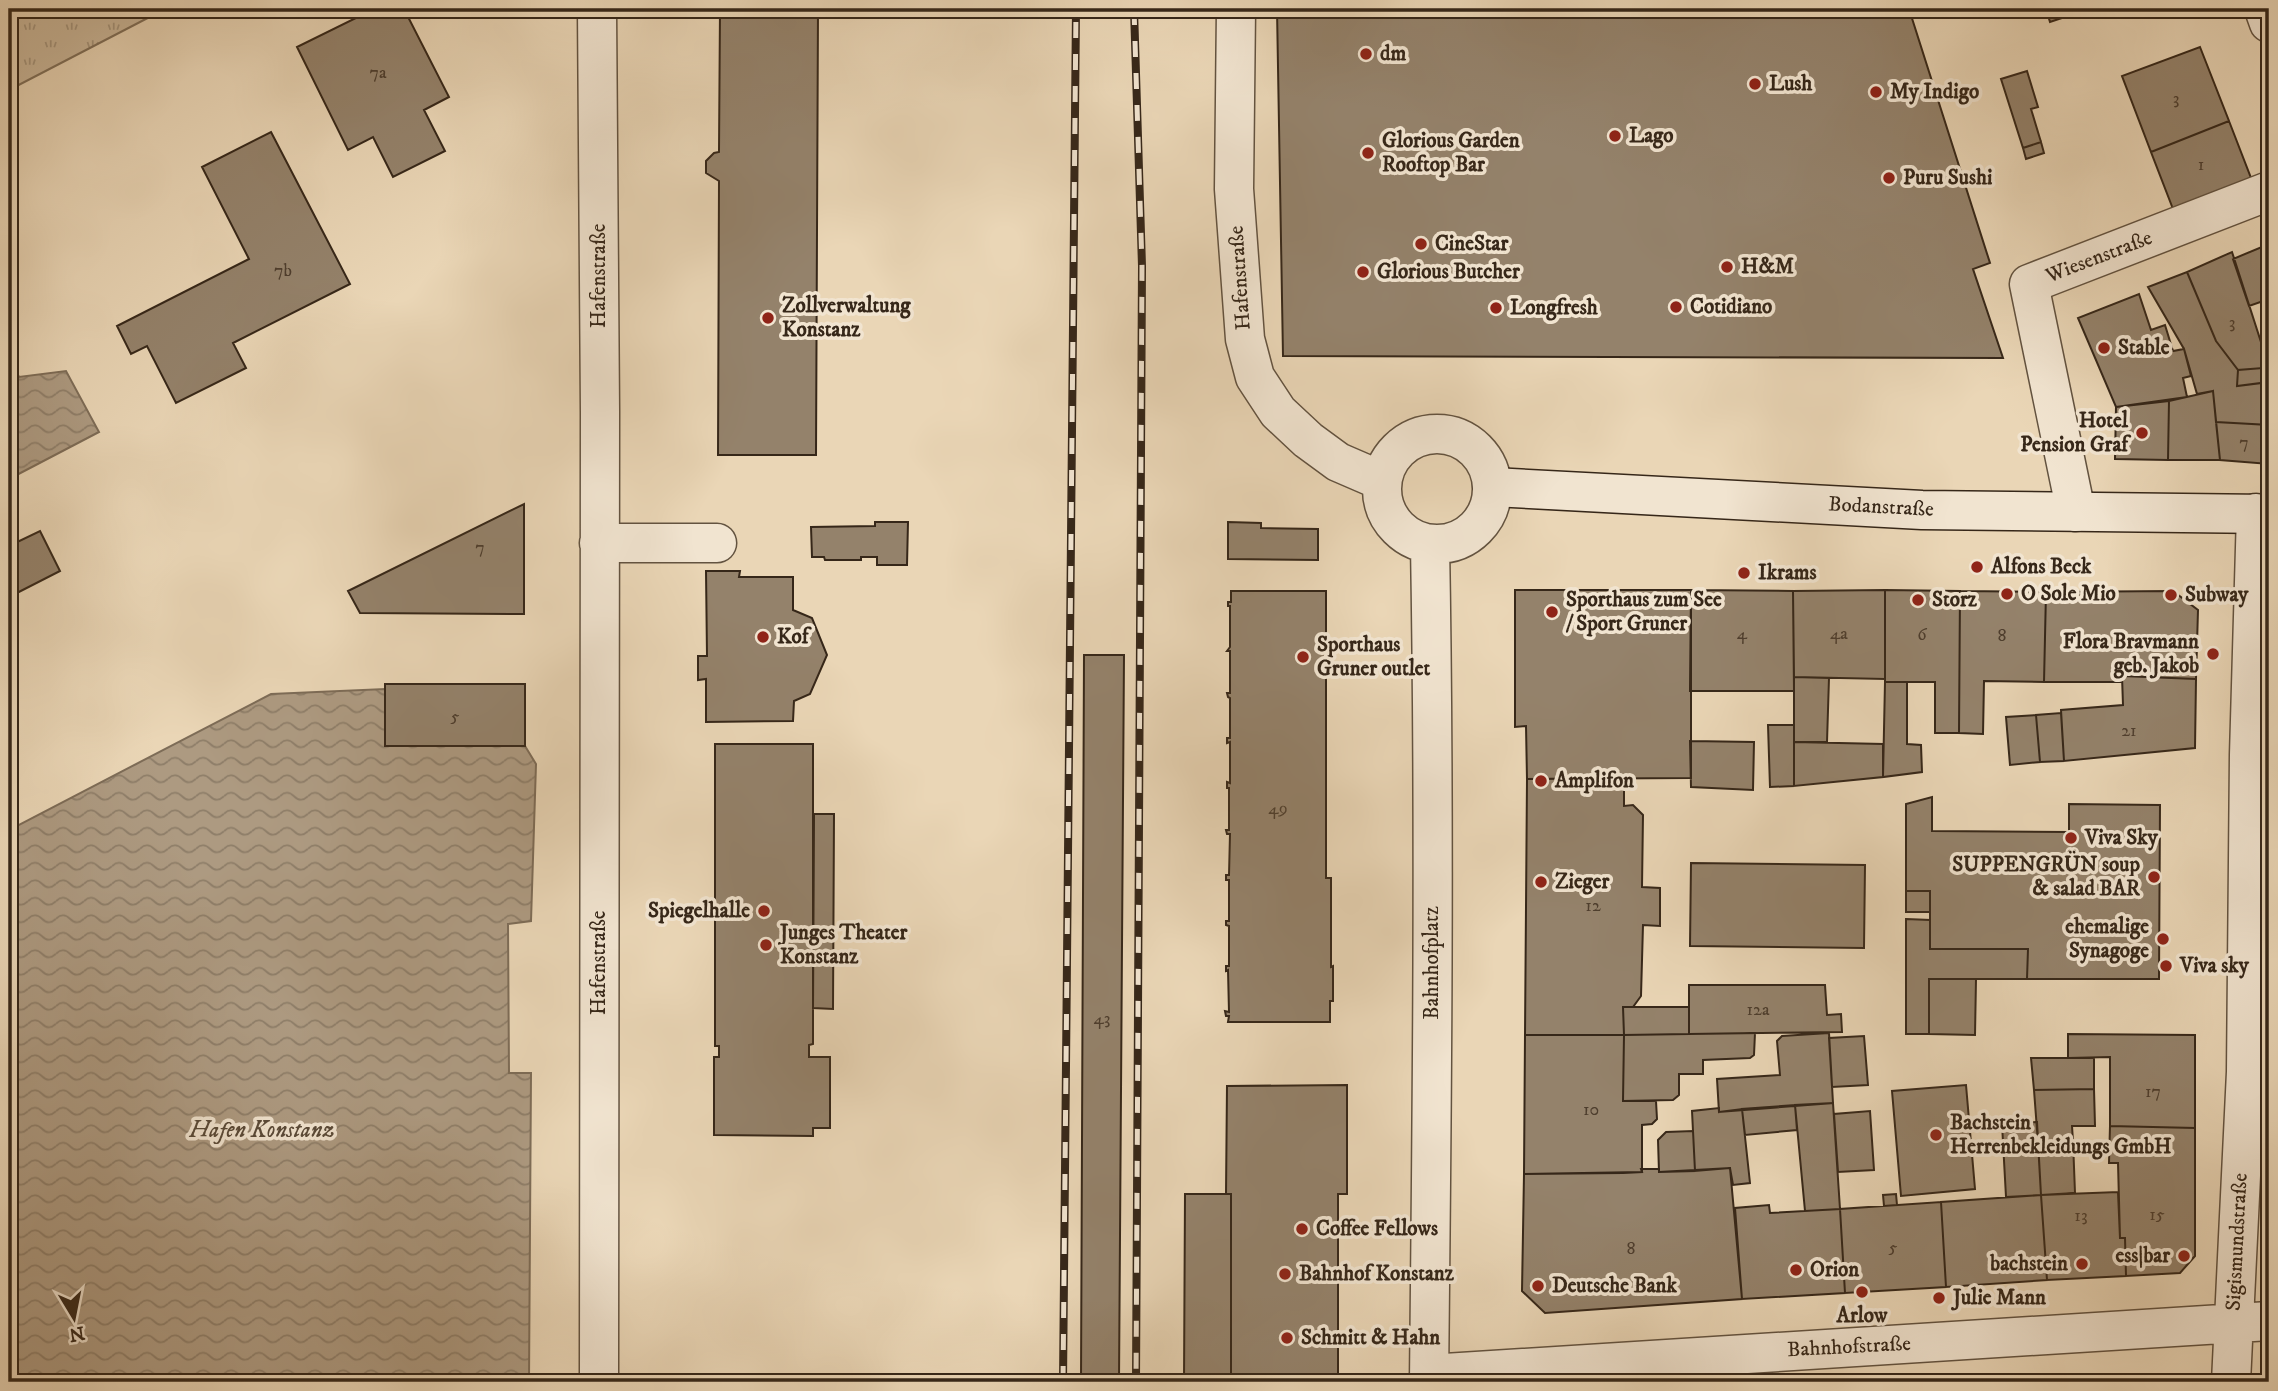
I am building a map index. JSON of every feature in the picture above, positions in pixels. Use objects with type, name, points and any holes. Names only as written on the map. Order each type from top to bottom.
[{"type":"street","name":"Hafenstraße","points":[[597,9],[599,1382]]},
{"type":"street","name":"Hafenstraße","points":[[1236,9],[1234,189],[1245,339],[1255,377],[1278,412],[1308,440],[1338,462],[1382,481]]},
{"type":"street","points":[[2264,9],[2269,23]]},
{"type":"street","name":"Wiesenstraße","points":[[2076,512],[2029,284],[2269,191]]},
{"type":"street","points":[[1432,434],[1450,435],[1467,441],[1481,454],[1490,469],[1493,487],[1490,506],[1482,523],[1467,536],[1450,544],[1430,544],[1399,529],[1388,515],[1382,498],[1382,481],[1388,463],[1399,448],[1414,437],[1432,434]]},
{"type":"street","name":"Bodanstraße","points":[[1493,487],[1922,510],[2263,514]]},
{"type":"street","name":"Sigismundstraße","points":[[2231,1382],[2251,1322],[2258,1072],[2249,755],[2263,514]]},
{"type":"street","points":[[599,543],[717,543]]},
{"type":"street","name":"Bahnhofplatz","points":[[1429,1378],[1433,738],[1430,544]]},
{"type":"street","name":"Bahnhofstraße","points":[[1429,1378],[2251,1322]]},
{"type":"green space","points":[[25,9],[165,9],[9,90],[9,17]]},
{"type":"water","points":[[9,357],[19,377],[66,371],[99,432],[9,479]]},
{"type":"water","name":"Hafen Konstanz","points":[[385,689],[385,746],[525,746],[536,764],[531,921],[508,924],[509,1073],[531,1073],[529,1382],[9,1382],[9,830],[271,694]]},
{"type":"building","points":[[374,9],[404,9],[449,97],[424,110],[445,151],[393,177],[373,137],[348,150],[297,47]]},
{"type":"building","name":"Zollverwaltung Konstanz","points":[[720,9],[818,9],[816,455],[718,455],[719,181],[706,173],[706,161],[719,152]]},
{"type":"building","name":"Lago","points":[[1277,9],[1909,9],[1990,263],[1973,269],[2003,358],[1283,356]]},
{"type":"building","points":[[2046,9],[2089,9],[2050,22]]},
{"type":"building","points":[[2200,47],[2229,121],[2151,152],[2122,76]]},
{"type":"building","points":[[2027,71],[2038,107],[2031,109],[2041,142],[2023,148],[2001,79]]},
{"type":"building","points":[[2229,121],[2251,178],[2173,209],[2151,152]]},
{"type":"building","points":[[271,132],[350,284],[233,343],[246,368],[176,403],[147,346],[131,354],[117,326],[249,259],[202,167]]},
{"type":"building","points":[[2041,142],[2044,153],[2026,159],[2023,148]]},
{"type":"building","points":[[2269,244],[2269,299],[2249,306],[2233,259]]},
{"type":"building","points":[[2232,252],[2269,372],[2265,372],[2263,368],[2238,370],[2216,341],[2187,272]]},
{"type":"building","points":[[2187,272],[2216,341],[2238,370],[2237,386],[2269,382],[2269,425],[2216,422],[2213,391],[2197,394],[2184,349],[2148,287]]},
{"type":"building","points":[[2139,294],[2151,330],[2165,325],[2173,351],[2184,349],[2191,376],[2183,378],[2187,397],[2116,407],[2078,318]]},
{"type":"building","points":[[2263,368],[2265,372],[2269,372],[2269,382],[2237,386],[2238,370]]},
{"type":"building","points":[[2213,391],[2220,460],[2168,460],[2169,401]]},
{"type":"building","name":"Hotel Pension Graf","points":[[2169,401],[2168,460],[2115,459],[2116,407]]},
{"type":"building","points":[[2216,422],[2269,425],[2269,464],[2220,460]]},
{"type":"building","points":[[524,504],[524,614],[360,613],[348,591]]},
{"type":"building","points":[[875,522],[908,522],[907,565],[877,565],[877,557],[825,560],[824,557],[812,557],[811,527],[875,526]]},
{"type":"building","points":[[1228,522],[1261,523],[1261,528],[1318,529],[1318,560],[1228,559]]},
{"type":"building","points":[[40,531],[60,571],[9,597],[9,546]]},
{"type":"building","name":"Kof","points":[[706,571],[740,571],[739,577],[793,577],[793,610],[812,618],[827,655],[810,694],[794,701],[793,721],[706,722],[706,679],[698,680],[698,656],[707,656]]},
{"type":"building","points":[[1515,590],[1691,590],[1691,778],[1527,779],[1526,726],[1515,727]]},
{"type":"building","points":[[1691,590],[1793,591],[1794,691],[1690,691]]},
{"type":"building","points":[[1885,590],[1960,591],[1959,733],[1935,733],[1935,682],[1885,682]]},
{"type":"building","points":[[1885,590],[1885,679],[1794,677],[1793,591]]},
{"type":"building","points":[[1231,591],[1326,591],[1326,878],[1331,878],[1331,967],[1333,966],[1330,1022],[1228,1022],[1229,1016],[1226,1016],[1225,1011],[1229,1012],[1226,966],[1229,966],[1229,926],[1226,921],[1229,921],[1229,880],[1226,880],[1226,875],[1229,875],[1230,834],[1227,834],[1226,830],[1229,830],[1227,782],[1230,783],[1230,742],[1227,743],[1227,738],[1230,738],[1230,698],[1227,693],[1230,693],[1230,651],[1227,651],[1230,647],[1228,602],[1231,602]]},
{"type":"building","points":[[1960,591],[2046,592],[2044,682],[1984,681],[1983,734],[1959,733]]},
{"type":"building","points":[[2173,591],[2198,610],[2196,679],[2122,676],[2121,682],[2044,682],[2046,592]]},
{"type":"building","points":[[1084,655],[1124,655],[1119,1382],[1081,1382]]},
{"type":"building","points":[[2122,676],[2196,679],[2195,748],[2064,761],[2061,710],[2123,705]]},
{"type":"building","points":[[1794,677],[1829,678],[1827,742],[1794,742]]},
{"type":"building","points":[[1885,682],[1907,682],[1907,744],[1921,745],[1922,772],[1883,777]]},
{"type":"building","points":[[385,684],[525,684],[525,746],[385,746]]},
{"type":"building","points":[[2061,713],[2064,761],[2040,762],[2036,715]]},
{"type":"building","points":[[2036,715],[2040,762],[2010,765],[2006,717]]},
{"type":"building","points":[[1768,725],[1794,725],[1794,786],[1770,787]]},
{"type":"building","points":[[1690,741],[1754,742],[1753,790],[1691,787]]},
{"type":"building","points":[[1794,742],[1883,744],[1883,777],[1794,786]]},
{"type":"building","name":"Spiegelhalle","points":[[715,744],[813,744],[813,1044],[809,1045],[809,1057],[830,1057],[830,1128],[813,1128],[813,1136],[714,1135],[714,1057],[719,1057],[719,1046],[715,1046]]},
{"type":"building","points":[[1624,778],[1624,806],[1633,805],[1643,815],[1642,887],[1660,888],[1660,926],[1643,925],[1641,996],[1633,1007],[1623,1007],[1624,1035],[1525,1035],[1527,779]]},
{"type":"building","points":[[1932,797],[1932,831],[2069,832],[2069,804],[2160,805],[2159,979],[2027,979],[2028,949],[1930,949],[1930,891],[1906,891],[1906,804]]},
{"type":"building","points":[[814,814],[834,814],[833,1009],[813,1008]]},
{"type":"building","points":[[1691,863],[1865,865],[1864,948],[1690,946]]},
{"type":"building","points":[[1906,891],[1930,891],[1930,912],[1906,912]]},
{"type":"building","points":[[1906,919],[1930,920],[1930,949],[2028,949],[2027,979],[1929,979],[1929,1034],[1906,1034]]},
{"type":"building","points":[[1929,979],[1976,979],[1975,1035],[1929,1034]]},
{"type":"building","points":[[1689,985],[1825,985],[1827,1015],[1841,1014],[1842,1032],[1689,1034]]},
{"type":"building","points":[[1623,1007],[1689,1007],[1689,1034],[1624,1035]]},
{"type":"building","points":[[1755,1033],[1754,1055],[1750,1058],[1703,1060],[1703,1074],[1679,1074],[1679,1095],[1673,1100],[1623,1101],[1624,1035]]},
{"type":"building","points":[[1829,1033],[1833,1103],[1719,1112],[1717,1079],[1780,1075],[1777,1041],[1782,1036]]},
{"type":"building","points":[[2068,1034],[2195,1035],[2195,1128],[2110,1126],[2110,1057],[2068,1058]]},
{"type":"building","points":[[1525,1035],[1624,1035],[1623,1101],[1656,1101],[1657,1119],[1652,1124],[1642,1125],[1642,1172],[1524,1174]]},
{"type":"building","points":[[1864,1036],[1868,1085],[1832,1087],[1829,1038]]},
{"type":"building","points":[[2031,1058],[2094,1058],[2094,1089],[2034,1090]]},
{"type":"building","name":"Bahnhof Konstanz","points":[[1347,1085],[1347,1194],[1338,1194],[1338,1382],[1231,1382],[1231,1194],[1226,1194],[1227,1086]]},
{"type":"building","points":[[1966,1085],[1975,1189],[1901,1196],[1892,1091]]},
{"type":"building","points":[[2094,1089],[2095,1126],[2072,1126],[2073,1141],[2038,1143],[2034,1090]]},
{"type":"building","points":[[1833,1103],[1840,1209],[1805,1211],[1795,1105]]},
{"type":"building","points":[[1795,1105],[1797,1130],[1745,1135],[1742,1109]]},
{"type":"building","points":[[1719,1108],[1719,1112],[1742,1109],[1750,1183],[1733,1185],[1730,1168],[1695,1171],[1692,1111]]},
{"type":"building","points":[[1870,1111],[1874,1170],[1838,1172],[1834,1114]]},
{"type":"building","points":[[2037,1122],[2041,1195],[2006,1197],[2002,1124]]},
{"type":"building","points":[[2110,1126],[2195,1128],[2195,1256],[2180,1273],[2126,1276],[2125,1238],[2120,1238],[2118,1163],[2109,1163]]},
{"type":"building","points":[[1693,1131],[1695,1171],[1659,1172],[1658,1140],[1666,1132]]},
{"type":"building","points":[[2073,1141],[2075,1193],[2041,1195],[2038,1143]]},
{"type":"building","points":[[1730,1168],[1742,1299],[1545,1313],[1522,1291],[1524,1174]]},
{"type":"building","points":[[2118,1192],[2120,1238],[2125,1238],[2126,1276],[2047,1280],[2041,1195]]},
{"type":"building","points":[[1185,1194],[1231,1194],[1231,1382],[1184,1382]]},
{"type":"building","points":[[1896,1194],[1897,1205],[1884,1206],[1883,1195]]},
{"type":"building","points":[[2041,1195],[2047,1280],[1946,1287],[1941,1202]]},
{"type":"building","points":[[1941,1202],[1946,1287],[1845,1293],[1840,1209]]},
{"type":"building","points":[[1769,1205],[1770,1213],[1840,1209],[1845,1293],[1742,1299],[1735,1208]]},
{"type":"railway","points":[[1063,1382],[1076,9]]},
{"type":"railway","points":[[1134,9],[1142,266],[1136,1382]]},
{"type":"place","name":"dm","points":[[1366,54]]},
{"type":"place","name":"Lush","points":[[1755,84]]},
{"type":"place","name":"My Indigo","points":[[1876,92]]},
{"type":"place","name":"Lago","points":[[1615,136]]},
{"type":"place","name":"Glorious Garden Rooftop Bar","points":[[1368,153]]},
{"type":"place","name":"Puru Sushi","points":[[1889,178]]},
{"type":"place","name":"CineStar","points":[[1421,244]]},
{"type":"place","name":"H&M","points":[[1727,267]]},
{"type":"place","name":"Glorious Butcher","points":[[1363,272]]},
{"type":"place","name":"Cotidiano","points":[[1676,307]]},
{"type":"place","name":"Longfresh","points":[[1496,308]]},
{"type":"place","name":"Zollverwaltung Konstanz","points":[[768,318]]},
{"type":"place","name":"Stable","points":[[2104,348]]},
{"type":"place","name":"Hotel Pension Graf","points":[[2142,433]]},
{"type":"place","name":"Alfons Beck","points":[[1977,567]]},
{"type":"place","name":"Ikrams","points":[[1744,573]]},
{"type":"place","name":"O Sole Mio","points":[[2007,594]]},
{"type":"place","name":"Subway","points":[[2171,595]]},
{"type":"place","name":"Storz","points":[[1918,600]]},
{"type":"place","name":"Sporthaus zum See / Sport Gruner","points":[[1552,612]]},
{"type":"place","name":"Kof","points":[[763,637]]},
{"type":"place","name":"Flora Bravmann geb. Jakob","points":[[2213,654]]},
{"type":"place","name":"Sporthaus Gruner outlet","points":[[1303,657]]},
{"type":"place","name":"Amplifon","points":[[1541,781]]},
{"type":"place","name":"Viva Sky","points":[[2071,838]]},
{"type":"place","name":"SUPPENGRÜN soup & salad BAR","points":[[2154,877]]},
{"type":"place","name":"Zieger","points":[[1541,882]]},
{"type":"place","name":"Spiegelhalle","points":[[764,911]]},
{"type":"place","name":"ehemalige Synagoge","points":[[2163,939]]},
{"type":"place","name":"Junges Theater Konstanz","points":[[766,945]]},
{"type":"place","name":"Viva sky","points":[[2166,966]]},
{"type":"place","name":"Bachstein Herrenbekleidungs GmbH","points":[[1936,1135]]},
{"type":"place","name":"Coffee Fellows","points":[[1302,1229]]},
{"type":"place","name":"ess|bar","points":[[2184,1256]]},
{"type":"place","name":"bachstein","points":[[2082,1264]]},
{"type":"place","name":"Orion","points":[[1796,1270]]},
{"type":"place","name":"Bahnhof Konstanz","points":[[1285,1274]]},
{"type":"place","name":"Deutsche Bank","points":[[1538,1286]]},
{"type":"place","name":"Arlow","points":[[1862,1292]]},
{"type":"place","name":"Julie Mann","points":[[1939,1298]]},
{"type":"place","name":"Schmitt & Hahn","points":[[1287,1338]]}]
